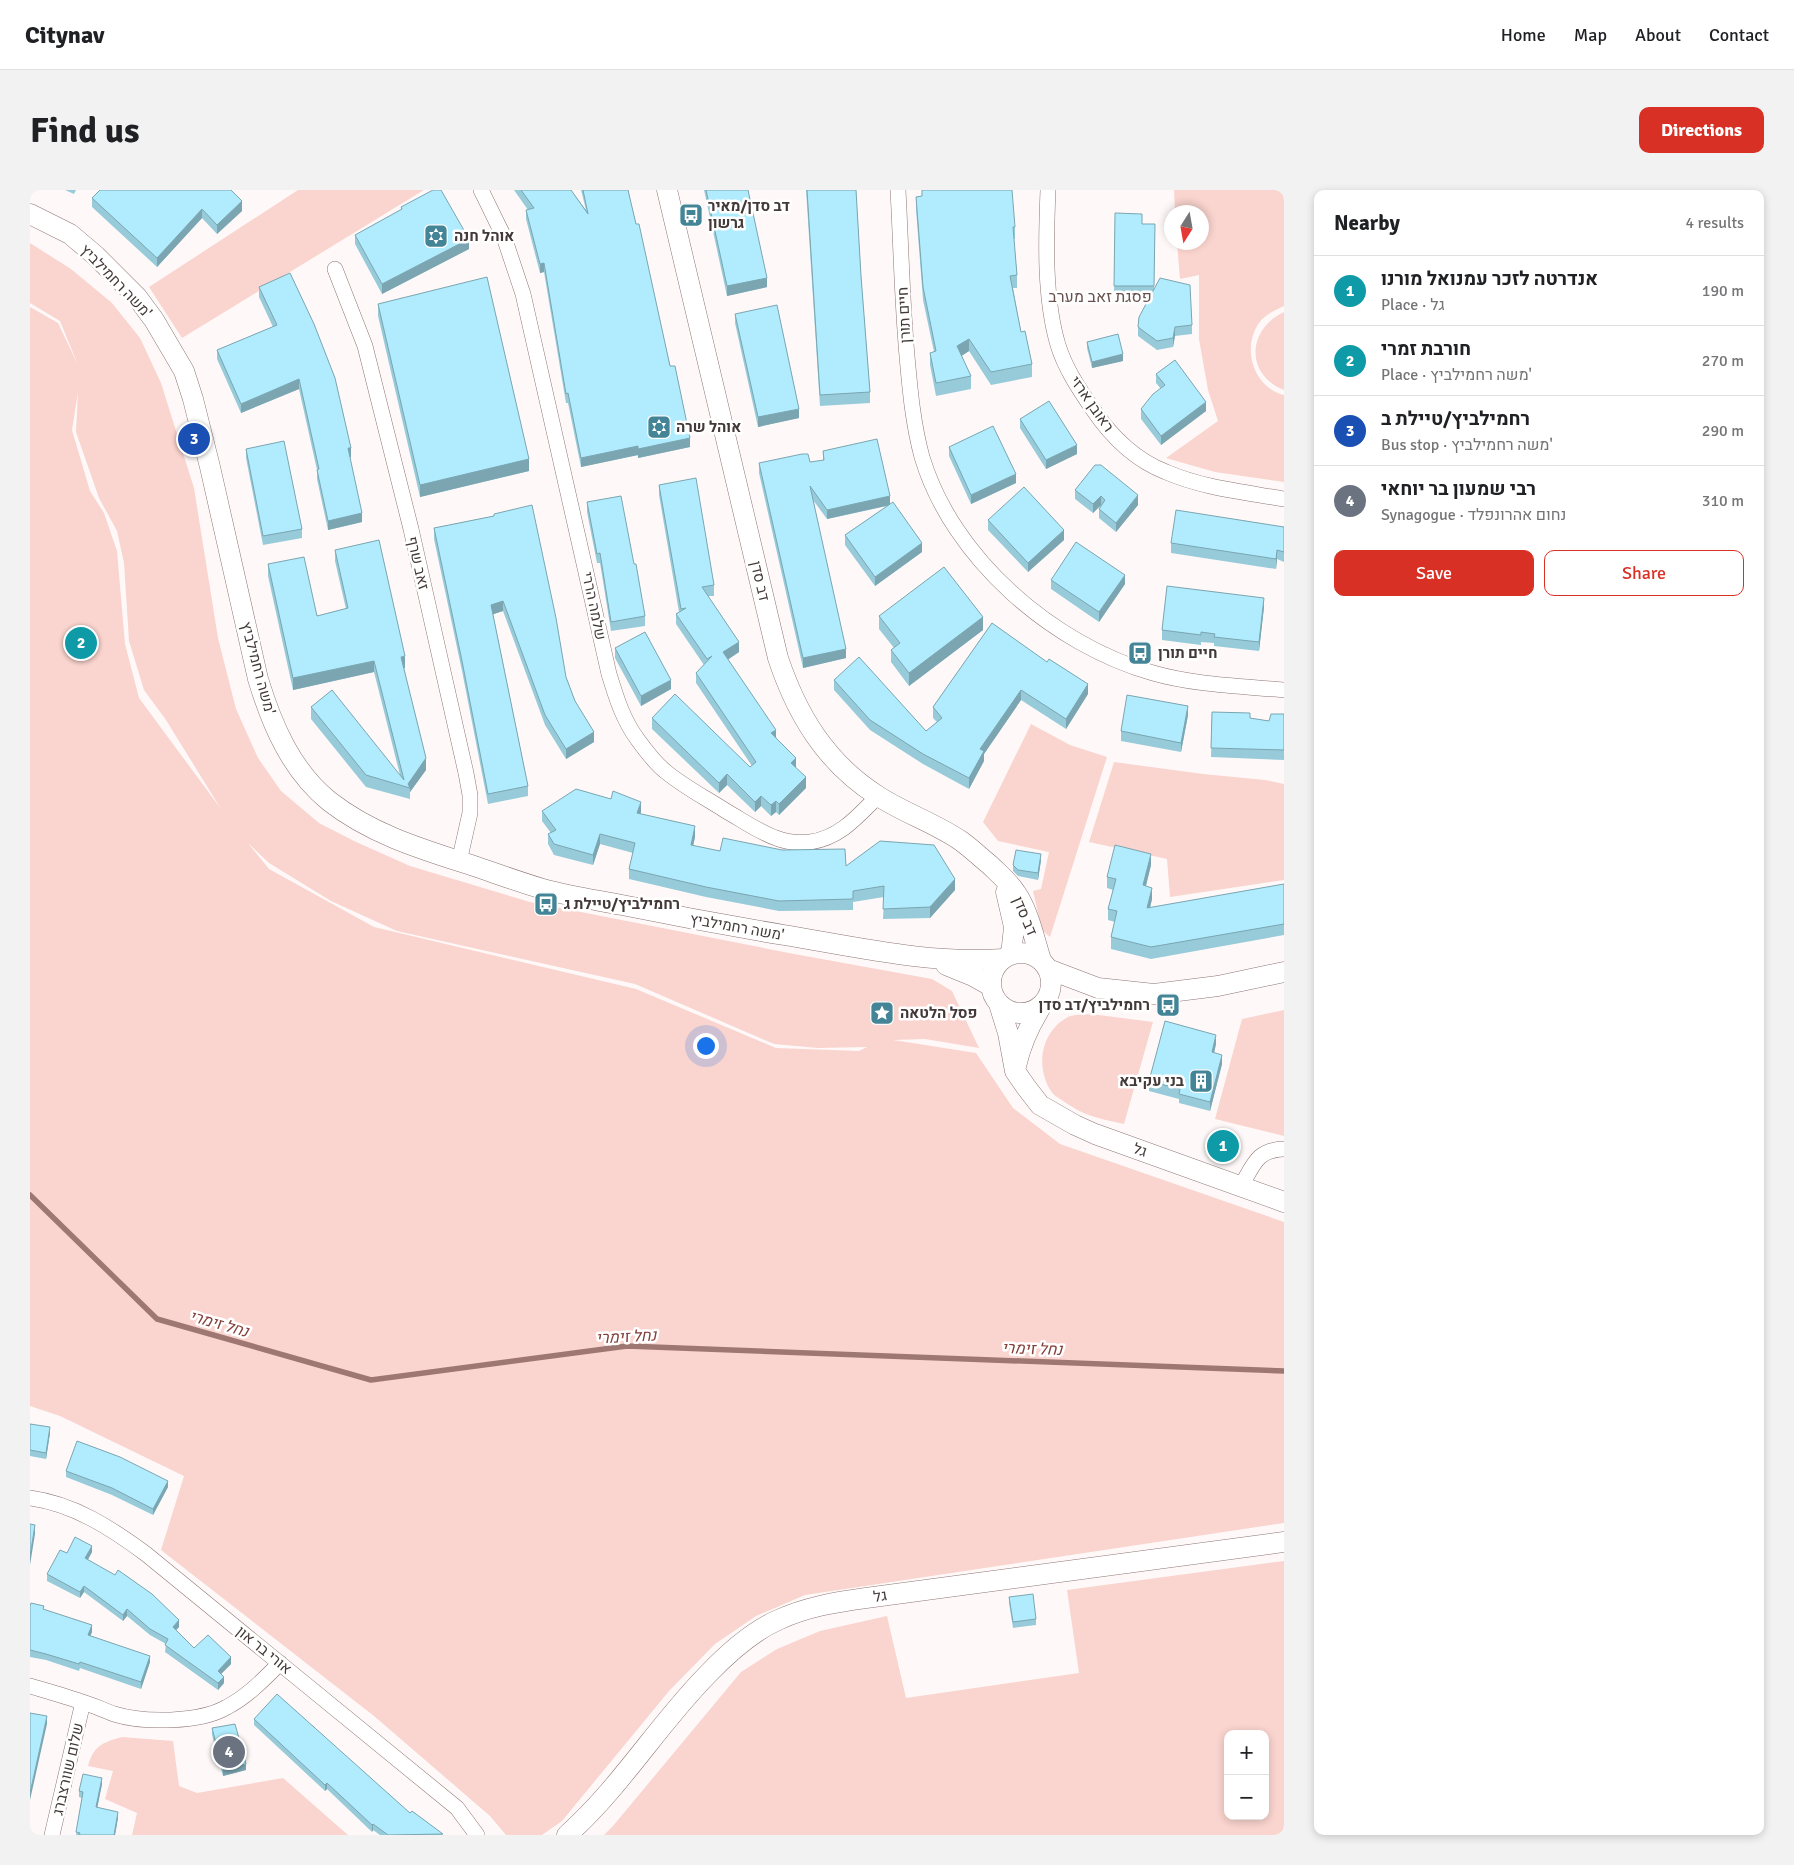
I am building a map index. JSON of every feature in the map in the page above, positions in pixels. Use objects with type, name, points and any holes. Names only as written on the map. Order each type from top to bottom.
[{"type":"street","name":"שלמה הררי","points":[[480,190],[493,212],[504,237],[523,294],[609,674],[616,700],[636,738],[665,771],[686,786],[749,824],[776,838],[792,842],[809,842],[826,838],[841,831],[878,796]]},
{"type":"street","name":"דב סדן","points":[[667,190],[778,658],[786,682],[813,733],[832,758],[878,796],[960,840],[1002,876],[1016,893],[1031,925],[1044,964]]},
{"type":"street","name":"חיים תורן","points":[[898,190],[905,329],[914,422],[930,481],[957,531],[970,549],[986,568],[1025,604],[1076,640],[1100,653],[1130,666],[1176,679],[1284,690]]},
{"type":"street","name":"ראובן ארזי","points":[[1048,190],[1048,286],[1058,346],[1071,375],[1104,426],[1122,444],[1164,472],[1216,488],[1284,499]]},
{"type":"street","name":"משה רחמילביץ'","points":[[30,214],[70,234],[103,262],[137,297],[154,320],[184,371],[208,458],[258,679],[272,722],[289,755],[308,780],[328,800],[352,818],[375,831],[459,862],[544,889],[725,925],[920,958],[950,966],[974,976],[995,995]]},
{"type":"street","name":"זאב שרף","points":[[335,269],[365,346],[411,529],[466,773],[470,795],[470,813],[459,862]]},
{"type":"street","name":"דב סדן","points":[[1002,876],[1014,927],[1006,957]]},
{"type":"street","points":[[1098,988],[1045,1001],[1027,1013],[1017,1013],[1007,1010],[995,995],[994,970],[1006,957],[1027,954],[1044,964],[1098,988],[1154,994],[1209,987],[1284,972]]},
{"type":"street","name":"משה רחמילביץ'","points":[[920,958],[975,961],[1006,957]]},
{"type":"street","points":[[1015,1071],[1020,1048],[1029,1026],[1052,986],[1051,977],[1044,964]]},
{"type":"street","name":"גל","points":[[995,995],[1008,1033],[1015,1071],[1040,1104],[1074,1126],[1284,1202]]},
{"type":"street","points":[[1241,1186],[1258,1157],[1271,1150],[1284,1149]]},
{"type":"street","name":"אורי בר און","points":[[30,1498],[46,1500],[81,1513],[111,1529],[146,1554],[457,1808],[477,1835]]},
{"type":"street","name":"גל","points":[[567,1835],[592,1812],[680,1703],[712,1670],[736,1648],[777,1620],[822,1605],[866,1598],[1284,1542]]},
{"type":"street","points":[[30,1686],[115,1714],[144,1718],[178,1719],[204,1716],[226,1708],[251,1692],[280,1663]]},
{"type":"street","name":"שלום שוורצברג","points":[[52,1835],[83,1702]]},
{"type":"shaded area","points":[[298,190],[424,190],[182,338],[149,287]]},
{"type":"shaded area","points":[[1174,190],[1284,190],[1284,306],[1261,320],[1254,333],[1251,355],[1258,376],[1274,391],[1284,395],[1284,482],[1215,472],[1166,458],[1218,421],[1208,390],[1199,339],[1199,275],[1180,279],[1178,250],[1209,250],[1209,205],[1175,205]]},
{"type":"shaded area","points":[[30,243],[71,269],[112,303],[140,338],[161,383],[194,488],[218,638],[236,709],[258,758],[281,791],[319,823],[410,866],[530,902],[932,979],[952,991],[979,1048],[925,1039],[893,1040],[976,1053],[1013,1108],[1060,1144],[1284,1222],[1284,1523],[805,1595],[756,1616],[715,1644],[669,1691],[562,1821],[542,1835],[506,1835],[490,1816],[374,1716],[161,1550],[184,1476],[60,1416],[30,1406],[30,307],[58,323],[78,365],[60,321],[30,303]],"holes":[[[78,392],[76,432],[99,498],[117,531],[124,563],[129,641],[144,690],[166,720],[221,809],[139,698],[125,644],[117,551],[104,513],[90,491],[72,430]],[[248,843],[269,863],[331,901],[397,931],[635,984],[774,1044],[818,1048],[867,1047],[859,1051],[776,1048],[636,989],[374,927],[269,869]]]},
{"type":"shaded area","points":[[1284,312],[1284,390],[1271,383],[1262,374],[1257,363],[1256,352],[1257,340],[1263,329]]},
{"type":"shaded area","points":[[1031,724],[1070,745],[1107,757],[1050,937],[1042,930],[1033,891],[1041,889],[1049,852],[998,841],[983,822]]},
{"type":"shaded area","points":[[1114,762],[1265,780],[1284,784],[1284,880],[1170,897],[1167,859],[1089,842]]},
{"type":"shaded area","points":[[1284,1010],[1284,1136],[1215,1119],[1242,1019]]},
{"type":"shaded area","points":[[1091,1014],[1153,1022],[1124,1124],[1092,1116],[1079,1110],[1053,1094],[1046,1082],[1042,1061],[1043,1050],[1052,1031],[1068,1017]]},
{"type":"shaded area","points":[[1284,1561],[1284,1835],[604,1835],[741,1672],[777,1649],[820,1631],[887,1616],[906,1698],[1079,1673],[1067,1590]]},
{"type":"shaded area","points":[[122,1737],[173,1741],[179,1786],[197,1793],[283,1778],[348,1835],[132,1835],[137,1813],[105,1799],[113,1771],[88,1766],[96,1749],[109,1741]]},
{"type":"building","points":[[100,190],[231,190],[242,201],[217,225],[202,209],[157,258],[92,198]]},
{"type":"building","points":[[433,190],[441,190],[469,239],[382,284],[355,235]]},
{"type":"building","points":[[521,190],[571,190],[588,214],[583,190],[628,190],[636,224],[639,224],[670,366],[675,366],[690,438],[638,449],[638,446],[581,458],[568,393],[566,394],[544,263],[540,264],[526,210],[534,208]]},
{"type":"building","points":[[706,190],[748,190],[767,278],[727,286]]},
{"type":"building","points":[[807,190],[856,190],[870,392],[820,395]]},
{"type":"building","points":[[922,190],[1012,190],[1017,275],[1010,276],[1021,332],[1025,331],[1032,364],[991,372],[969,339],[957,346],[971,376],[936,383],[930,353],[936,351],[923,287],[916,197],[922,196]]},
{"type":"building","points":[[1115,213],[1142,214],[1142,224],[1155,224],[1154,286],[1114,286]]},
{"type":"building","points":[[290,273],[314,324],[335,378],[351,448],[348,448],[362,513],[328,521],[317,470],[319,469],[299,379],[241,404],[217,350],[277,325],[259,287]]},
{"type":"building","points":[[487,277],[529,459],[420,485],[378,304]]},
{"type":"building","points":[[1160,278],[1190,285],[1192,325],[1175,327],[1173,338],[1157,341],[1138,327],[1139,317]]},
{"type":"building","points":[[777,305],[799,409],[758,417],[735,314]]},
{"type":"building","points":[[1118,334],[1123,354],[1092,362],[1087,342]]},
{"type":"building","points":[[1175,360],[1206,402],[1161,436],[1141,409],[1153,394],[1165,385],[1156,374]]},
{"type":"building","points":[[1049,401],[1077,445],[1046,460],[1020,419]]},
{"type":"building","points":[[993,426],[1016,474],[971,495],[949,447]]},
{"type":"building","points":[[877,439],[890,496],[827,510],[810,486],[846,649],[803,658],[759,463],[802,454],[808,454],[810,462],[824,460],[823,451]]},
{"type":"building","points":[[284,441],[302,529],[263,536],[246,449]]},
{"type":"building","points":[[1095,465],[1101,465],[1138,495],[1116,523],[1099,509],[1105,500],[1101,496],[1093,504],[1075,490]]},
{"type":"building","points":[[696,478],[714,585],[702,587],[739,642],[723,652],[776,730],[771,733],[796,758],[791,763],[806,777],[779,804],[776,801],[771,805],[761,796],[755,802],[727,774],[719,783],[652,718],[675,694],[750,767],[756,762],[696,673],[712,656],[707,659],[676,614],[686,608],[681,609],[659,485]]},
{"type":"building","points":[[1024,487],[1064,530],[1028,563],[988,520]]},
{"type":"building","points":[[621,496],[645,616],[611,622],[600,553],[597,554],[587,502]]},
{"type":"building","points":[[893,502],[922,543],[875,577],[845,535]]},
{"type":"building","points":[[532,505],[556,618],[566,677],[575,701],[594,732],[566,749],[545,715],[503,601],[491,605],[528,786],[488,794],[434,528],[494,516],[494,514]]},
{"type":"building","points":[[1176,510],[1284,527],[1284,552],[1277,550],[1276,559],[1171,543]]},
{"type":"building","points":[[379,540],[405,656],[401,657],[426,758],[408,784],[410,788],[366,775],[311,707],[332,690],[404,780],[374,661],[293,678],[268,564],[304,557],[317,616],[348,608],[335,550]]},
{"type":"building","points":[[1076,542],[1125,575],[1099,612],[1051,580]]},
{"type":"building","points":[[944,567],[983,617],[909,673],[891,650],[900,643],[879,616]]},
{"type":"building","points":[[1167,586],[1264,598],[1259,642],[1214,637],[1215,634],[1201,632],[1201,635],[1162,630]]},
{"type":"building","points":[[992,623],[1047,662],[1049,659],[1088,684],[1066,719],[1021,690],[980,749],[984,751],[969,778],[923,754],[870,720],[834,680],[859,657],[926,731],[942,718],[933,707]]},
{"type":"building","points":[[645,632],[671,680],[641,696],[615,648]]},
{"type":"building","points":[[1127,695],[1188,706],[1181,743],[1121,731]]},
{"type":"building","points":[[1212,712],[1250,713],[1250,718],[1269,721],[1271,714],[1284,714],[1284,750],[1211,748]]},
{"type":"building","points":[[576,789],[611,799],[613,791],[641,802],[637,813],[695,826],[691,845],[720,851],[723,838],[782,850],[845,849],[846,866],[880,841],[934,845],[955,879],[930,907],[883,909],[884,886],[853,891],[853,899],[779,901],[706,887],[629,869],[635,843],[600,834],[593,855],[554,844],[548,834],[556,830],[542,811]]},
{"type":"building","points":[[1115,845],[1151,854],[1143,885],[1152,888],[1147,908],[1284,884],[1284,924],[1151,947],[1111,937],[1117,911],[1108,909],[1116,879],[1107,877]]},
{"type":"building","points":[[1016,850],[1041,854],[1038,873],[1018,870],[1013,865]]},
{"type":"building","name":"בני עקיבא","points":[[1165,1021],[1216,1035],[1212,1052],[1222,1055],[1210,1102],[1179,1094],[1180,1089],[1149,1081]]},
{"type":"building","points":[[30,1424],[50,1427],[46,1453],[30,1450]]},
{"type":"building","points":[[77,1441],[120,1457],[168,1481],[153,1509],[112,1488],[66,1471]]},
{"type":"building","points":[[30,1524],[35,1525],[30,1556]]},
{"type":"building","points":[[75,1537],[92,1546],[85,1558],[115,1575],[118,1570],[152,1594],[179,1620],[173,1627],[194,1648],[208,1635],[231,1657],[218,1671],[224,1677],[218,1683],[165,1645],[168,1639],[150,1629],[127,1609],[123,1615],[84,1586],[80,1592],[47,1574],[60,1550],[67,1553]]},
{"type":"building","points":[[1033,1594],[1036,1619],[1013,1622],[1009,1597]]},
{"type":"building","points":[[31,1603],[44,1606],[43,1609],[92,1625],[88,1635],[150,1656],[141,1682],[80,1662],[79,1664],[30,1650]]},
{"type":"building","points":[[277,1694],[410,1813],[412,1811],[443,1834],[388,1835],[372,1825],[327,1783],[325,1785],[254,1719]]},
{"type":"building","points":[[30,1713],[47,1716],[30,1793]]},
{"type":"building","points":[[235,1724],[246,1764],[223,1769],[212,1728]]},
{"type":"building","points":[[83,1774],[102,1778],[96,1807],[118,1812],[114,1835],[79,1835],[80,1833],[76,1832],[83,1792],[79,1791]]},
{"type":"waterway","name":"נחל זימרי","points":[[30,1195],[157,1319],[371,1380],[627,1346],[1284,1371]]},
{"type":"place","name":"דב סדן/מאיר גרשון","points":[[691,215]]},
{"type":"place","name":"אוהל חנה","points":[[436,236]]},
{"type":"place","name":"אוהל שרה","points":[[659,427]]},
{"type":"place","name":"רחמילביץ/טיילת ב","points":[[194,439]]},
{"type":"place","name":"חורבת זמרי","points":[[81,643]]},
{"type":"place","name":"חיים תורן","points":[[1140,653]]},
{"type":"place","name":"רחמילביץ/טיילת ג","points":[[546,904]]},
{"type":"place","name":"רחמילביץ/דב סדן","points":[[1168,1005]]},
{"type":"place","name":"פסל הלטאה","points":[[882,1013]]},
{"type":"place","name":"בני עקיבא","points":[[1201,1081]]},
{"type":"place","name":"אנדרטה לזכר עמנואל מורנו","points":[[1223,1146]]},
{"type":"place","name":"רבי שמעון בר יוחאי","points":[[229,1752]]},
{"type":"district","name":"פסגת זאב מערב","points":[[1100,296]]}]
